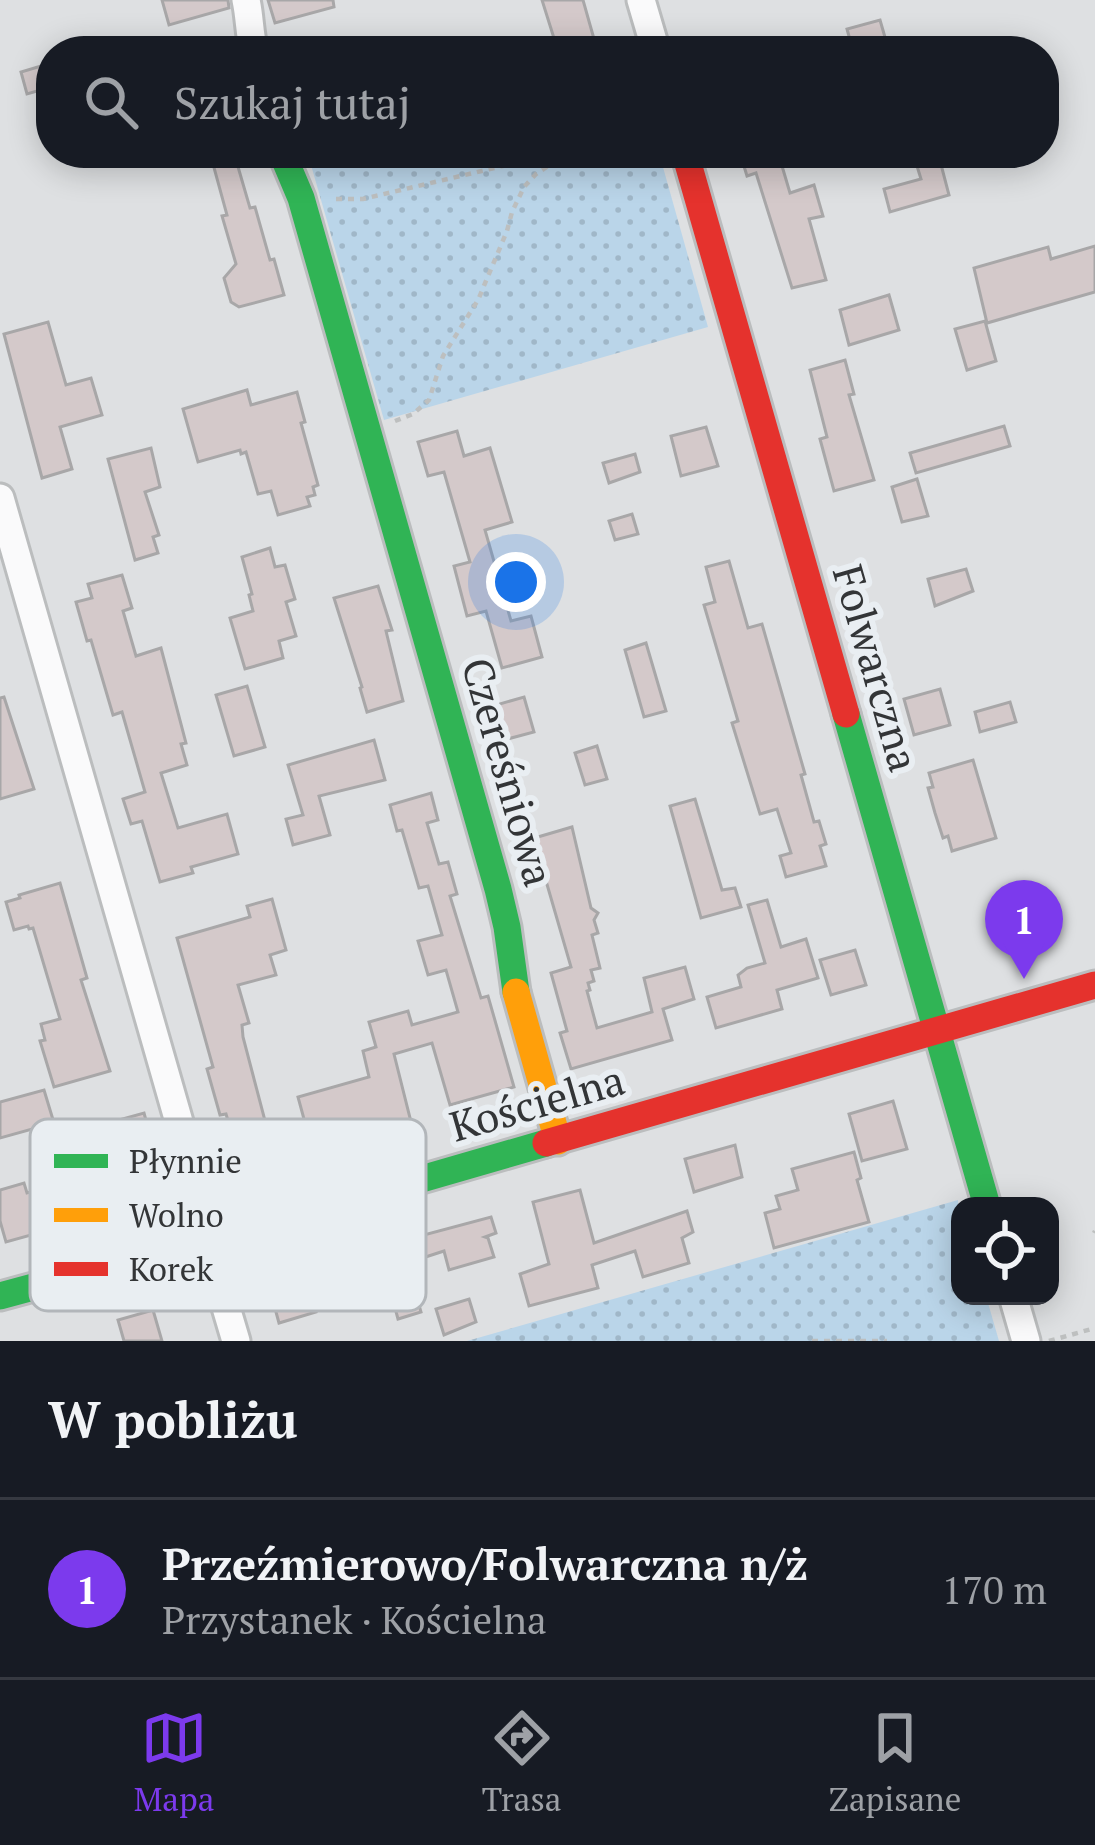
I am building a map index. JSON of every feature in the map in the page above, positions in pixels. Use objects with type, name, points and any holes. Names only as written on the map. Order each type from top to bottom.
[{"type":"street","points":[[245,0],[250,36]]},
{"type":"street","points":[[641,0],[652,36]]},
{"type":"street","name":"Czereśniowa","points":[[288,168],[301,198],[498,889],[513,982],[558,1141]]},
{"type":"street","name":"Folwarczna","points":[[689,168],[984,1197]]},
{"type":"street","points":[[0,498],[178,1119]]},
{"type":"street","name":"Kościelna","points":[[426,1178],[1095,986]]},
{"type":"street","name":"Kościelna","points":[[0,1296],[30,1288]]},
{"type":"street","points":[[1016,1305],[1026,1341]]},
{"type":"street","points":[[227,1311],[236,1341]]},
{"type":"path","points":[[301,198],[363,200],[496,168]]},
{"type":"path","points":[[368,433],[413,414],[429,400],[442,356],[478,301],[524,187],[546,168]]},
{"type":"path","points":[[1048,1341],[1095,1328]]},
{"type":"path","points":[[812,1341],[886,1341]]},
{"type":"shaded area","points":[[312,168],[663,168],[708,327],[384,420]]},
{"type":"shaded area","points":[[951,1202],[951,1305],[989,1305],[999,1341],[467,1341]]},
{"type":"building","points":[[162,0],[228,0],[229,8],[169,25]]},
{"type":"building","points":[[268,0],[333,0],[334,7],[275,23]]},
{"type":"building","points":[[542,0],[583,0],[593,36],[553,36]]},
{"type":"building","points":[[880,20],[885,36],[849,36],[847,29]]},
{"type":"building","points":[[36,68],[36,91],[27,94],[21,72]]},
{"type":"building","points":[[214,168],[238,168],[284,295],[239,307],[231,302],[224,278],[236,264],[222,216],[227,215]]},
{"type":"building","points":[[745,168],[783,168],[790,193],[814,185],[823,216],[809,219],[826,280],[792,288],[756,173],[747,176]]},
{"type":"building","points":[[918,168],[942,168],[949,195],[890,212],[884,189],[921,179]]},
{"type":"building","points":[[1095,246],[1095,292],[987,323],[974,268],[1048,247],[1051,259]]},
{"type":"building","points":[[889,295],[899,330],[849,345],[840,310]]},
{"type":"building","points":[[985,321],[996,361],[967,370],[955,329]]},
{"type":"building","points":[[48,322],[66,385],[91,378],[102,415],[60,427],[72,469],[42,478],[4,334]]},
{"type":"building","points":[[845,360],[854,394],[849,395],[874,480],[834,491],[820,439],[827,437],[810,370]]},
{"type":"building","points":[[247,390],[251,405],[297,392],[318,485],[313,487],[315,495],[307,497],[310,506],[278,515],[271,491],[258,494],[246,452],[198,462],[183,409]]},
{"type":"building","points":[[1004,426],[1010,446],[916,473],[910,453]]},
{"type":"building","points":[[706,427],[718,466],[681,476],[671,436]]},
{"type":"building","points":[[457,431],[464,456],[490,448],[512,522],[485,530],[511,621],[531,616],[542,657],[502,668],[486,611],[467,616],[454,566],[470,562],[444,472],[428,476],[418,442]]},
{"type":"building","points":[[151,448],[160,487],[145,492],[159,535],[153,537],[158,553],[135,560],[108,459]]},
{"type":"building","points":[[635,454],[640,472],[609,483],[603,463]]},
{"type":"building","points":[[917,479],[928,516],[902,522],[892,487]]},
{"type":"building","points":[[632,514],[638,534],[615,540],[609,521]]},
{"type":"building","points":[[270,548],[275,567],[285,565],[295,599],[286,602],[296,636],[279,641],[283,658],[245,669],[230,618],[253,611],[242,557]]},
{"type":"building","points":[[729,561],[748,628],[762,624],[814,822],[819,821],[826,844],[820,846],[826,866],[786,877],[780,856],[791,853],[777,809],[760,814],[704,605],[715,602],[706,567]]},
{"type":"building","points":[[966,569],[973,591],[935,606],[928,579]]},
{"type":"building","points":[[122,575],[132,608],[123,611],[136,656],[161,648],[186,743],[181,744],[187,765],[161,773],[178,828],[227,814],[238,854],[191,867],[193,873],[160,882],[142,821],[131,824],[123,799],[145,792],[122,712],[113,715],[76,602],[92,598],[88,584]]},
{"type":"building","points":[[378,586],[392,630],[386,631],[403,701],[367,712],[334,598]]},
{"type":"building","points":[[646,643],[666,711],[644,717],[625,650]]},
{"type":"building","points":[[247,686],[265,747],[234,756],[216,695]]},
{"type":"building","points":[[940,689],[950,725],[914,735],[904,699]]},
{"type":"building","points":[[4,697],[34,789],[0,799],[0,698]]},
{"type":"building","points":[[524,697],[534,732],[496,742],[486,708]]},
{"type":"building","points":[[1010,702],[1016,722],[980,732],[975,712]]},
{"type":"building","points":[[374,740],[385,780],[319,796],[330,835],[293,845],[286,819],[303,815],[288,765]]},
{"type":"building","points":[[597,746],[607,779],[585,785],[575,753]]},
{"type":"building","points":[[973,760],[996,838],[952,851],[935,813],[929,773]]},
{"type":"building","points":[[431,793],[438,820],[427,823],[439,864],[448,862],[457,894],[450,896],[481,998],[488,996],[514,1087],[450,1105],[432,1043],[394,1054],[410,1119],[304,1119],[298,1097],[369,1077],[363,1051],[376,1047],[369,1022],[408,1011],[412,1025],[458,1012],[446,970],[428,975],[418,941],[442,935],[428,886],[419,888],[390,805]]},
{"type":"building","points":[[695,799],[722,890],[735,888],[741,907],[701,918],[670,806]]},
{"type":"building","points":[[572,827],[591,908],[598,913],[594,920],[598,933],[592,935],[600,968],[591,970],[594,981],[588,983],[587,991],[597,1028],[652,1012],[644,978],[685,967],[694,999],[663,1009],[672,1040],[571,1069],[560,1033],[567,1031],[551,973],[571,967],[544,874],[535,877],[524,841]]},
{"type":"building","points":[[60,883],[87,978],[81,980],[110,1071],[54,1087],[40,1041],[45,1040],[41,1024],[60,1019],[33,928],[14,930],[6,902]]},
{"type":"building","points":[[272,899],[286,950],[270,955],[276,975],[238,985],[249,1023],[242,1025],[243,1037],[265,1119],[228,1119],[226,1114],[220,1115],[207,1069],[213,1067],[177,938],[250,917],[247,906]]},
{"type":"building","points":[[767,900],[781,947],[806,939],[818,978],[777,990],[782,1009],[716,1028],[707,997],[741,987],[738,975],[765,963],[748,905]]},
{"type":"building","points":[[855,950],[866,985],[831,995],[820,960]]},
{"type":"building","points":[[44,1090],[53,1119],[30,1119],[30,1130],[0,1138],[0,1102]]},
{"type":"building","points":[[893,1101],[907,1149],[862,1161],[849,1114]]},
{"type":"building","points":[[735,1145],[742,1177],[694,1192],[685,1159]]},
{"type":"building","points":[[854,1152],[869,1222],[774,1248],[765,1213],[780,1209],[776,1196],[798,1190],[792,1169]]},
{"type":"building","points":[[24,1183],[30,1235],[6,1242],[0,1190]]},
{"type":"building","points":[[580,1190],[594,1243],[687,1211],[693,1232],[682,1238],[689,1263],[643,1277],[635,1251],[592,1265],[598,1288],[529,1306],[520,1274],[549,1264],[533,1202]]},
{"type":"building","points":[[491,1217],[496,1233],[485,1237],[494,1257],[449,1270],[444,1251],[426,1257],[426,1234]]},
{"type":"building","points":[[469,1299],[476,1322],[444,1335],[436,1309]]},
{"type":"building","points":[[153,1311],[162,1341],[124,1341],[118,1320]]},
{"type":"building","points":[[276,1311],[316,1311],[316,1312],[279,1323]]},
{"type":"building","points":[[396,1311],[421,1311],[421,1312],[398,1319]]},
{"type":"traffic: fast","points":[[288,168],[301,198],[498,889],[516,992]]},
{"type":"traffic: fast","points":[[846,714],[984,1197]]},
{"type":"traffic: fast","points":[[426,1178],[546,1143]]},
{"type":"traffic: fast","points":[[0,1296],[30,1288]]},
{"type":"traffic: slow","points":[[516,992],[558,1141]]},
{"type":"traffic: jam","points":[[689,168],[846,714]]},
{"type":"traffic: jam","points":[[546,1143],[1095,985]]},
{"type":"place","name":"Przeźmierowo/Folwarczna n/ż","points":[[1024,979]]}]
